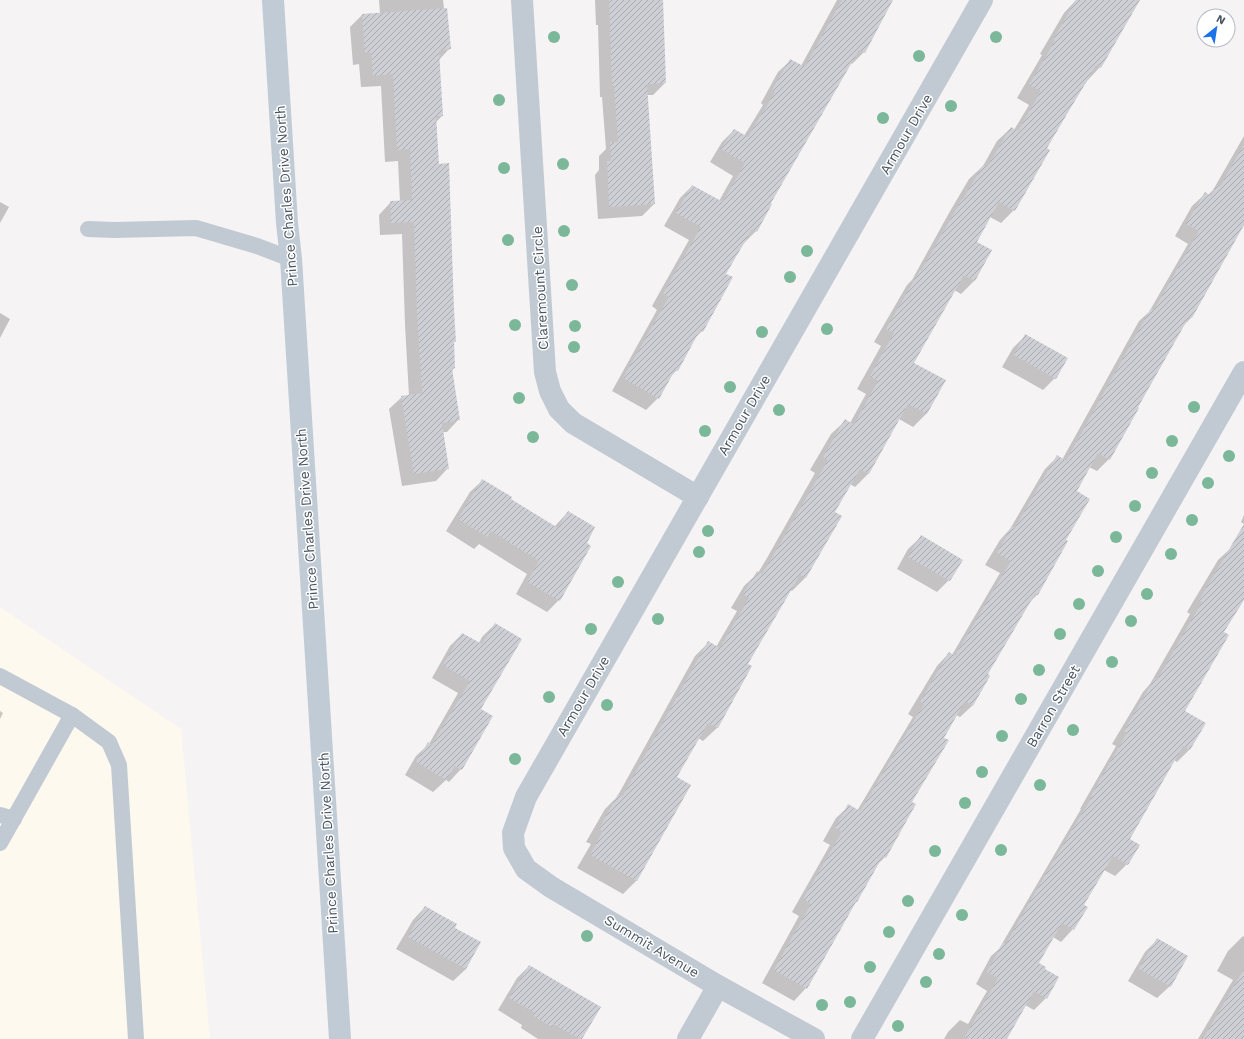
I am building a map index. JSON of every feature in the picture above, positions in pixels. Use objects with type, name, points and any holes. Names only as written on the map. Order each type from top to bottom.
[{"type":"main road","name":"Prince Charles Drive North","points":[[273,0],[287,222],[291,259],[340,1039]]},
{"type":"street","name":"Claremount Circle","points":[[522,0],[545,372],[550,391],[558,409],[573,423],[698,497]]},
{"type":"street","name":"Armour Drive","points":[[513,833],[526,797],[982,0]]},
{"type":"street","name":"Barron Street","points":[[862,1039],[1244,372]]},
{"type":"street","name":"Summit Avenue","points":[[513,833],[514,848],[526,869],[551,887],[718,986],[814,1039]]},
{"type":"street","points":[[688,1039],[718,986]]},
{"type":"lane","points":[[88,229],[114,230],[196,228],[257,246],[291,259]]},
{"type":"lane","points":[[0,676],[72,715],[108,742],[119,765],[136,1039]]},
{"type":"lane","points":[[0,843],[7,817],[72,715]]},
{"type":"shaded area","points":[[0,607],[181,729],[210,1039],[0,1039]]},
{"type":"building","points":[[609,0],[663,0],[666,83],[647,84],[655,204],[609,207],[607,161],[611,161],[610,142],[618,142],[614,85],[612,85]]},
{"type":"building","points":[[842,0],[893,0],[865,53],[859,50],[771,203],[772,204],[757,232],[752,229],[726,274],[733,277],[703,332],[700,330],[678,371],[675,370],[659,399],[623,378],[669,297],[663,294],[701,227],[676,213],[692,185],[723,202],[745,163],[721,149],[734,129],[748,137],[775,92],[772,90],[790,59],[805,67]]},
{"type":"building","points":[[1076,0],[1140,0],[1101,68],[1096,65],[1047,148],[1050,150],[1015,211],[999,202],[977,242],[992,250],[975,281],[964,275],[914,363],[946,380],[927,414],[908,404],[869,474],[860,469],[835,512],[842,516],[806,578],[800,575],[748,664],[752,666],[718,728],[708,723],[677,777],[691,785],[637,881],[590,855],[603,831],[599,829],[618,794],[622,797],[708,641],[720,648],[749,598],[743,594],[757,571],[762,574],[780,544],[828,460],[823,457],[845,419],[854,425],[878,381],[870,376],[894,333],[886,329],[983,165],[987,167],[1011,127],[1018,131],[1041,91],[1029,85],[1055,41],[1053,40]]},
{"type":"building","points":[[447,8],[451,49],[439,51],[443,116],[436,116],[439,164],[449,163],[456,342],[454,342],[455,368],[452,369],[460,420],[442,423],[449,469],[414,474],[401,396],[422,393],[417,313],[414,222],[391,223],[390,201],[412,200],[410,149],[397,150],[393,74],[373,76],[371,52],[365,53],[362,14]]},
{"type":"building","points":[[1244,144],[1244,225],[1192,318],[1189,317],[1110,460],[1098,453],[1077,491],[1090,499],[1066,540],[1068,541],[1038,595],[1035,594],[988,674],[990,676],[973,706],[965,701],[944,738],[949,740],[912,802],[916,804],[886,858],[883,856],[807,989],[774,970],[811,904],[803,899],[842,832],[835,828],[848,804],[860,811],[924,704],[920,702],[949,652],[955,656],[1011,561],[997,553],[1012,526],[1015,528],[1057,455],[1066,461],[1151,308],[1154,310],[1199,231],[1186,224],[1205,192],[1211,196],[1217,185],[1220,187]]},
{"type":"building","points":[[1025,334],[1068,358],[1056,379],[1014,355]]},
{"type":"building","points":[[482,479],[558,528],[568,511],[595,527],[587,543],[591,546],[560,601],[527,582],[539,561],[491,531],[487,537],[458,519]]},
{"type":"building","points":[[1244,524],[1244,600],[1224,632],[1229,635],[1185,711],[1206,723],[1190,750],[1183,746],[1130,839],[1140,845],[1128,865],[1113,856],[1084,905],[1088,907],[1074,930],[1062,923],[1039,963],[1046,967],[1045,969],[1059,977],[1047,999],[1034,991],[1007,1039],[964,1039],[998,978],[987,972],[1003,943],[1006,944],[1092,797],[1091,796],[1127,733],[1124,731],[1155,678],[1157,680],[1202,602],[1199,600]]},
{"type":"building","points":[[921,535],[963,560],[950,581],[908,557]]},
{"type":"building","points":[[495,623],[522,639],[481,709],[493,716],[462,770],[455,766],[446,780],[416,762],[428,742],[432,745],[470,681],[443,665],[462,633],[482,644]]},
{"type":"building","points":[[425,906],[457,924],[455,928],[481,942],[466,969],[408,937]]},
{"type":"building","points":[[1157,938],[1188,956],[1171,987],[1139,969]]},
{"type":"building","points":[[529,965],[601,1007],[582,1039],[553,1024],[552,1027],[532,1015],[534,1012],[509,998]]},
{"type":"building","points":[[1244,969],[1244,1039],[1203,1039]]}]
